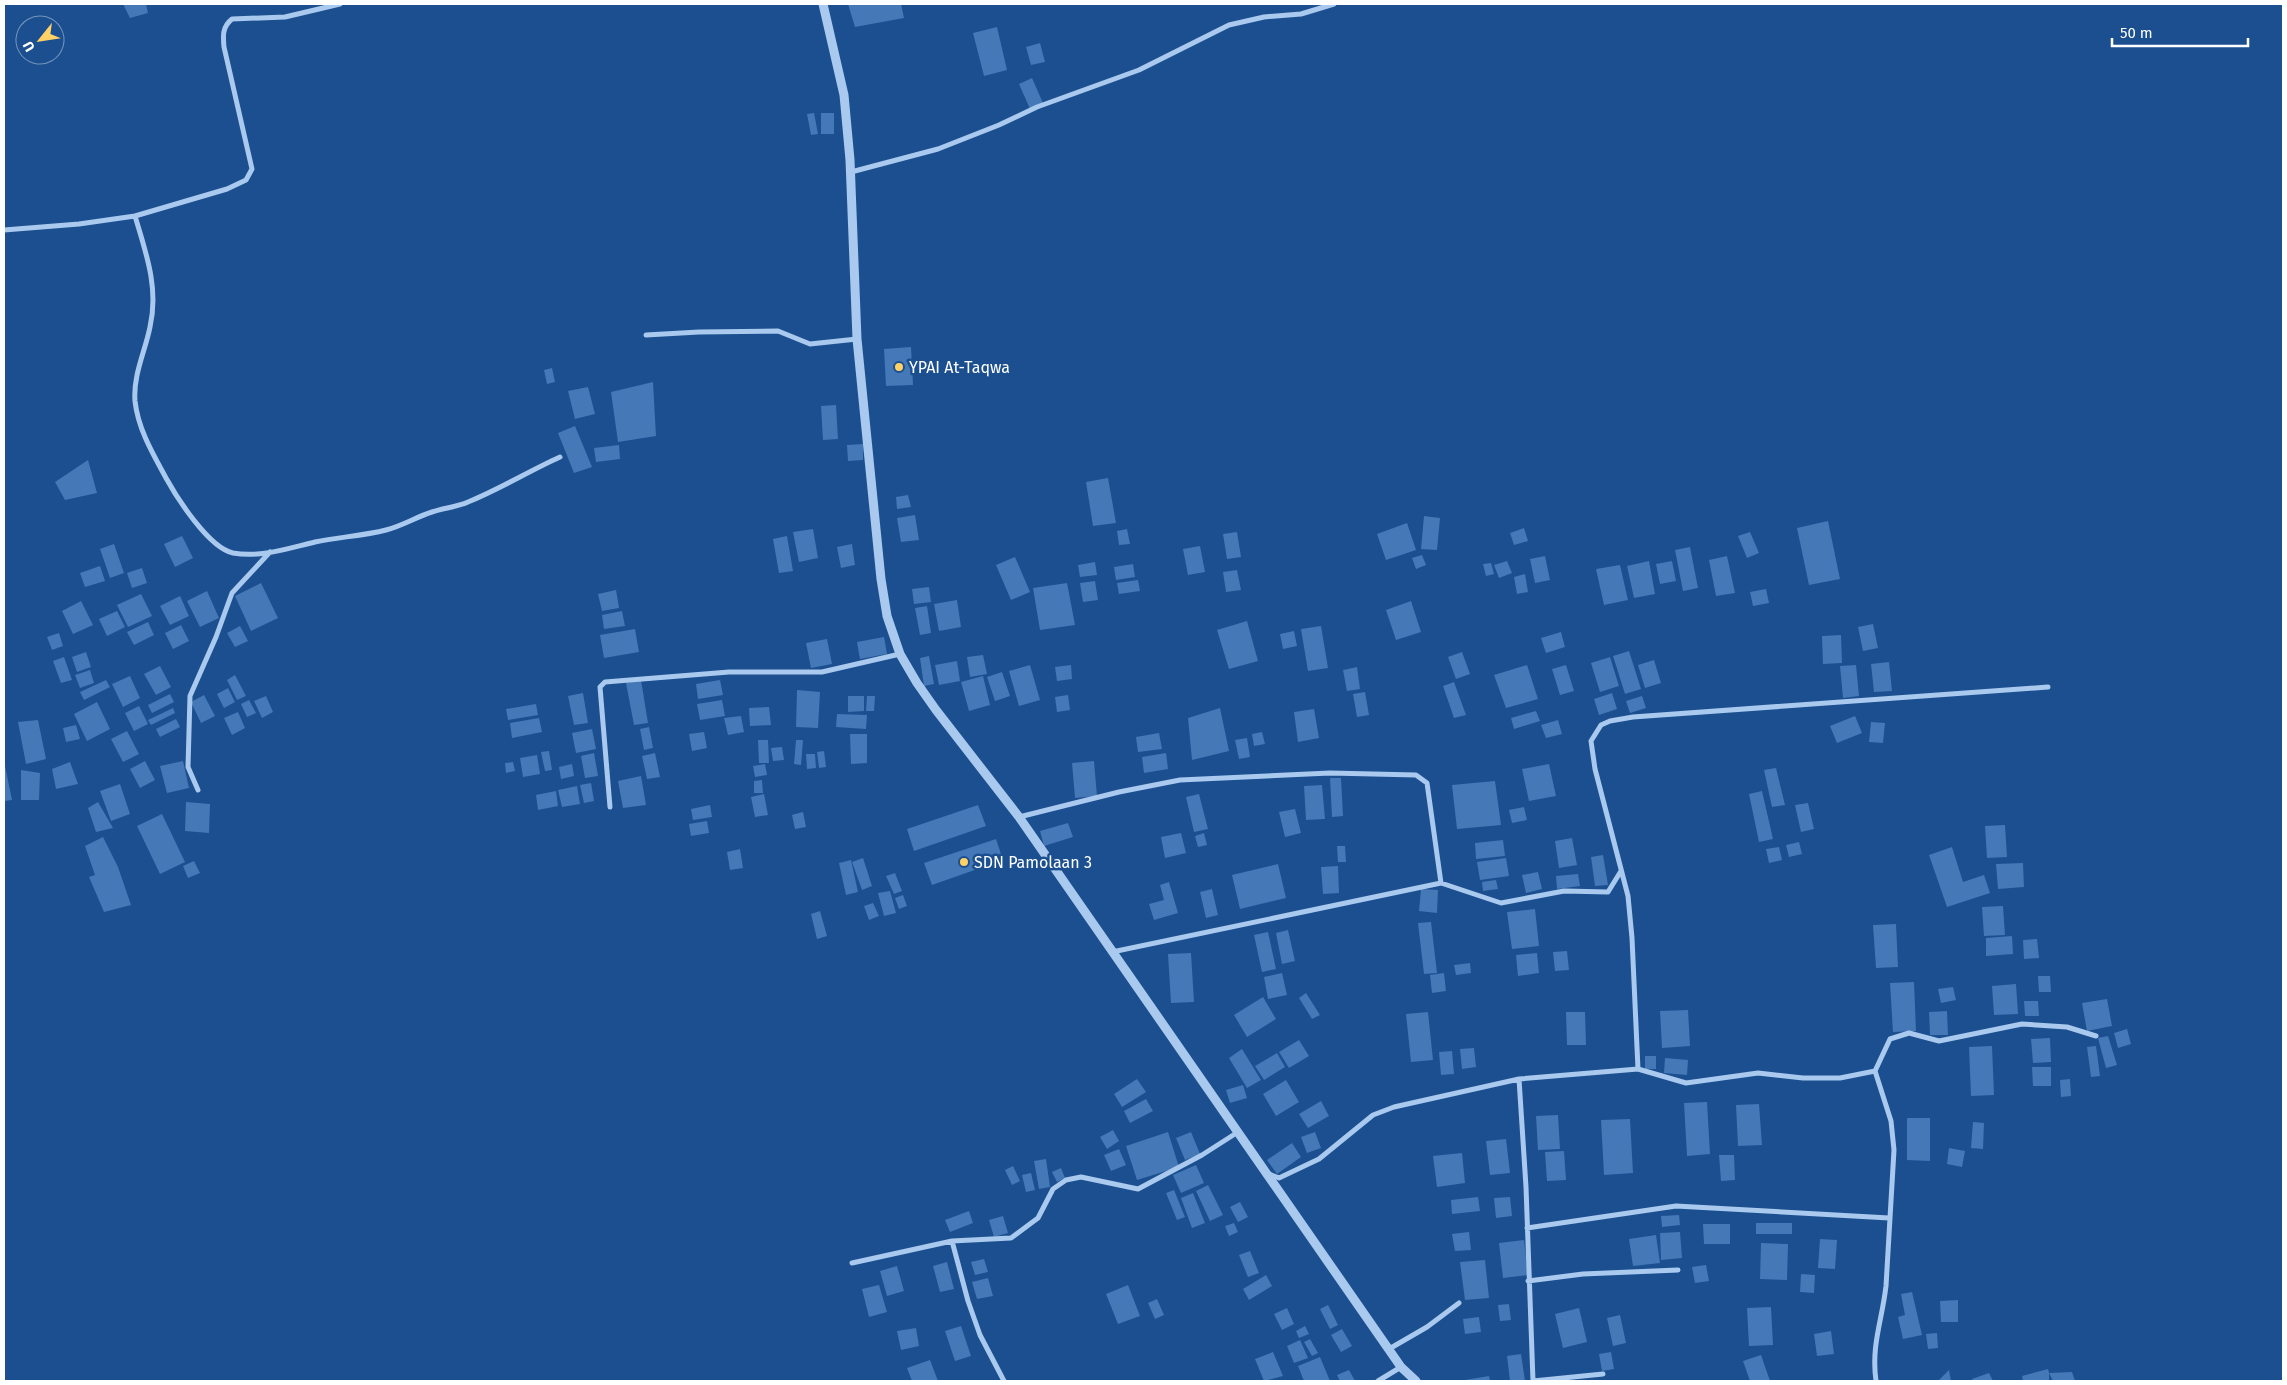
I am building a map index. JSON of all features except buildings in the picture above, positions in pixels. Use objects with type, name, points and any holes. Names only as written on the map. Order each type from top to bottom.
[{"type":"street","points":[[4,230],[79,224],[135,216],[227,189],[246,180],[252,169],[224,48],[223,34],[226,24],[232,19],[285,17],[340,4]]},
{"type":"street","points":[[823,4],[844,94],[851,172],[857,339],[881,579],[887,616],[900,654],[936,710],[1019,817],[1401,1367],[1416,1381]]},
{"type":"street","points":[[851,172],[938,149],[999,125],[1037,107],[1139,70],[1229,25],[1264,17],[1301,14],[1334,4]]},
{"type":"street","points":[[135,216],[150,263],[154,293],[151,326],[137,376],[135,400],[139,422],[172,489],[216,544],[232,552],[252,554],[386,530],[433,512],[468,503],[560,457]]},
{"type":"street","points":[[646,335],[778,331],[810,344],[857,339]]},
{"type":"street","points":[[198,790],[188,766],[190,696],[216,637],[232,593],[270,551]]},
{"type":"street","points":[[610,807],[600,687],[605,682],[729,672],[822,672],[900,654]]},
{"type":"street","points":[[1638,1069],[1632,938],[1628,896],[1595,769],[1591,741],[1601,725],[1610,721],[1633,717],[2048,687]]},
{"type":"street","points":[[1019,817],[1119,792],[1180,780],[1330,773],[1416,775],[1427,783],[1441,883]]},
{"type":"street","points":[[1112,952],[1441,883],[1501,903],[1564,891],[1608,892],[1621,871]]},
{"type":"street","points":[[1876,1381],[1874,1347],[1884,1305],[1894,1163],[1893,1136],[1886,1101],[1875,1071],[1890,1039],[1909,1033],[1939,1041],[2022,1024],[2067,1027],[2096,1036]]},
{"type":"street","points":[[1268,1174],[1279,1178],[1319,1159],[1373,1115],[1394,1108],[1519,1079],[1638,1069],[1686,1083],[1758,1074],[1803,1078],[1840,1078],[1875,1071]]},
{"type":"street","points":[[1519,1079],[1533,1381],[1603,1374]]},
{"type":"street","points":[[852,1263],[952,1241],[1011,1238],[1038,1218],[1053,1189],[1066,1180],[1081,1177],[1138,1189],[1202,1155],[1238,1132]]},
{"type":"street","points":[[1527,1228],[1676,1206],[1889,1218]]},
{"type":"street","points":[[952,1241],[980,1335],[1004,1381]]},
{"type":"street","points":[[1528,1281],[1583,1274],[1678,1270]]},
{"type":"street","points":[[1389,1349],[1427,1327],[1459,1303]]},
{"type":"street","points":[[1378,1381],[1401,1367]]},
{"type":"place","name":"YPAI At-Taqwa","points":[[899,367]]},
{"type":"place","name":"SDN Pamolaan 3","points":[[964,862]]}]
